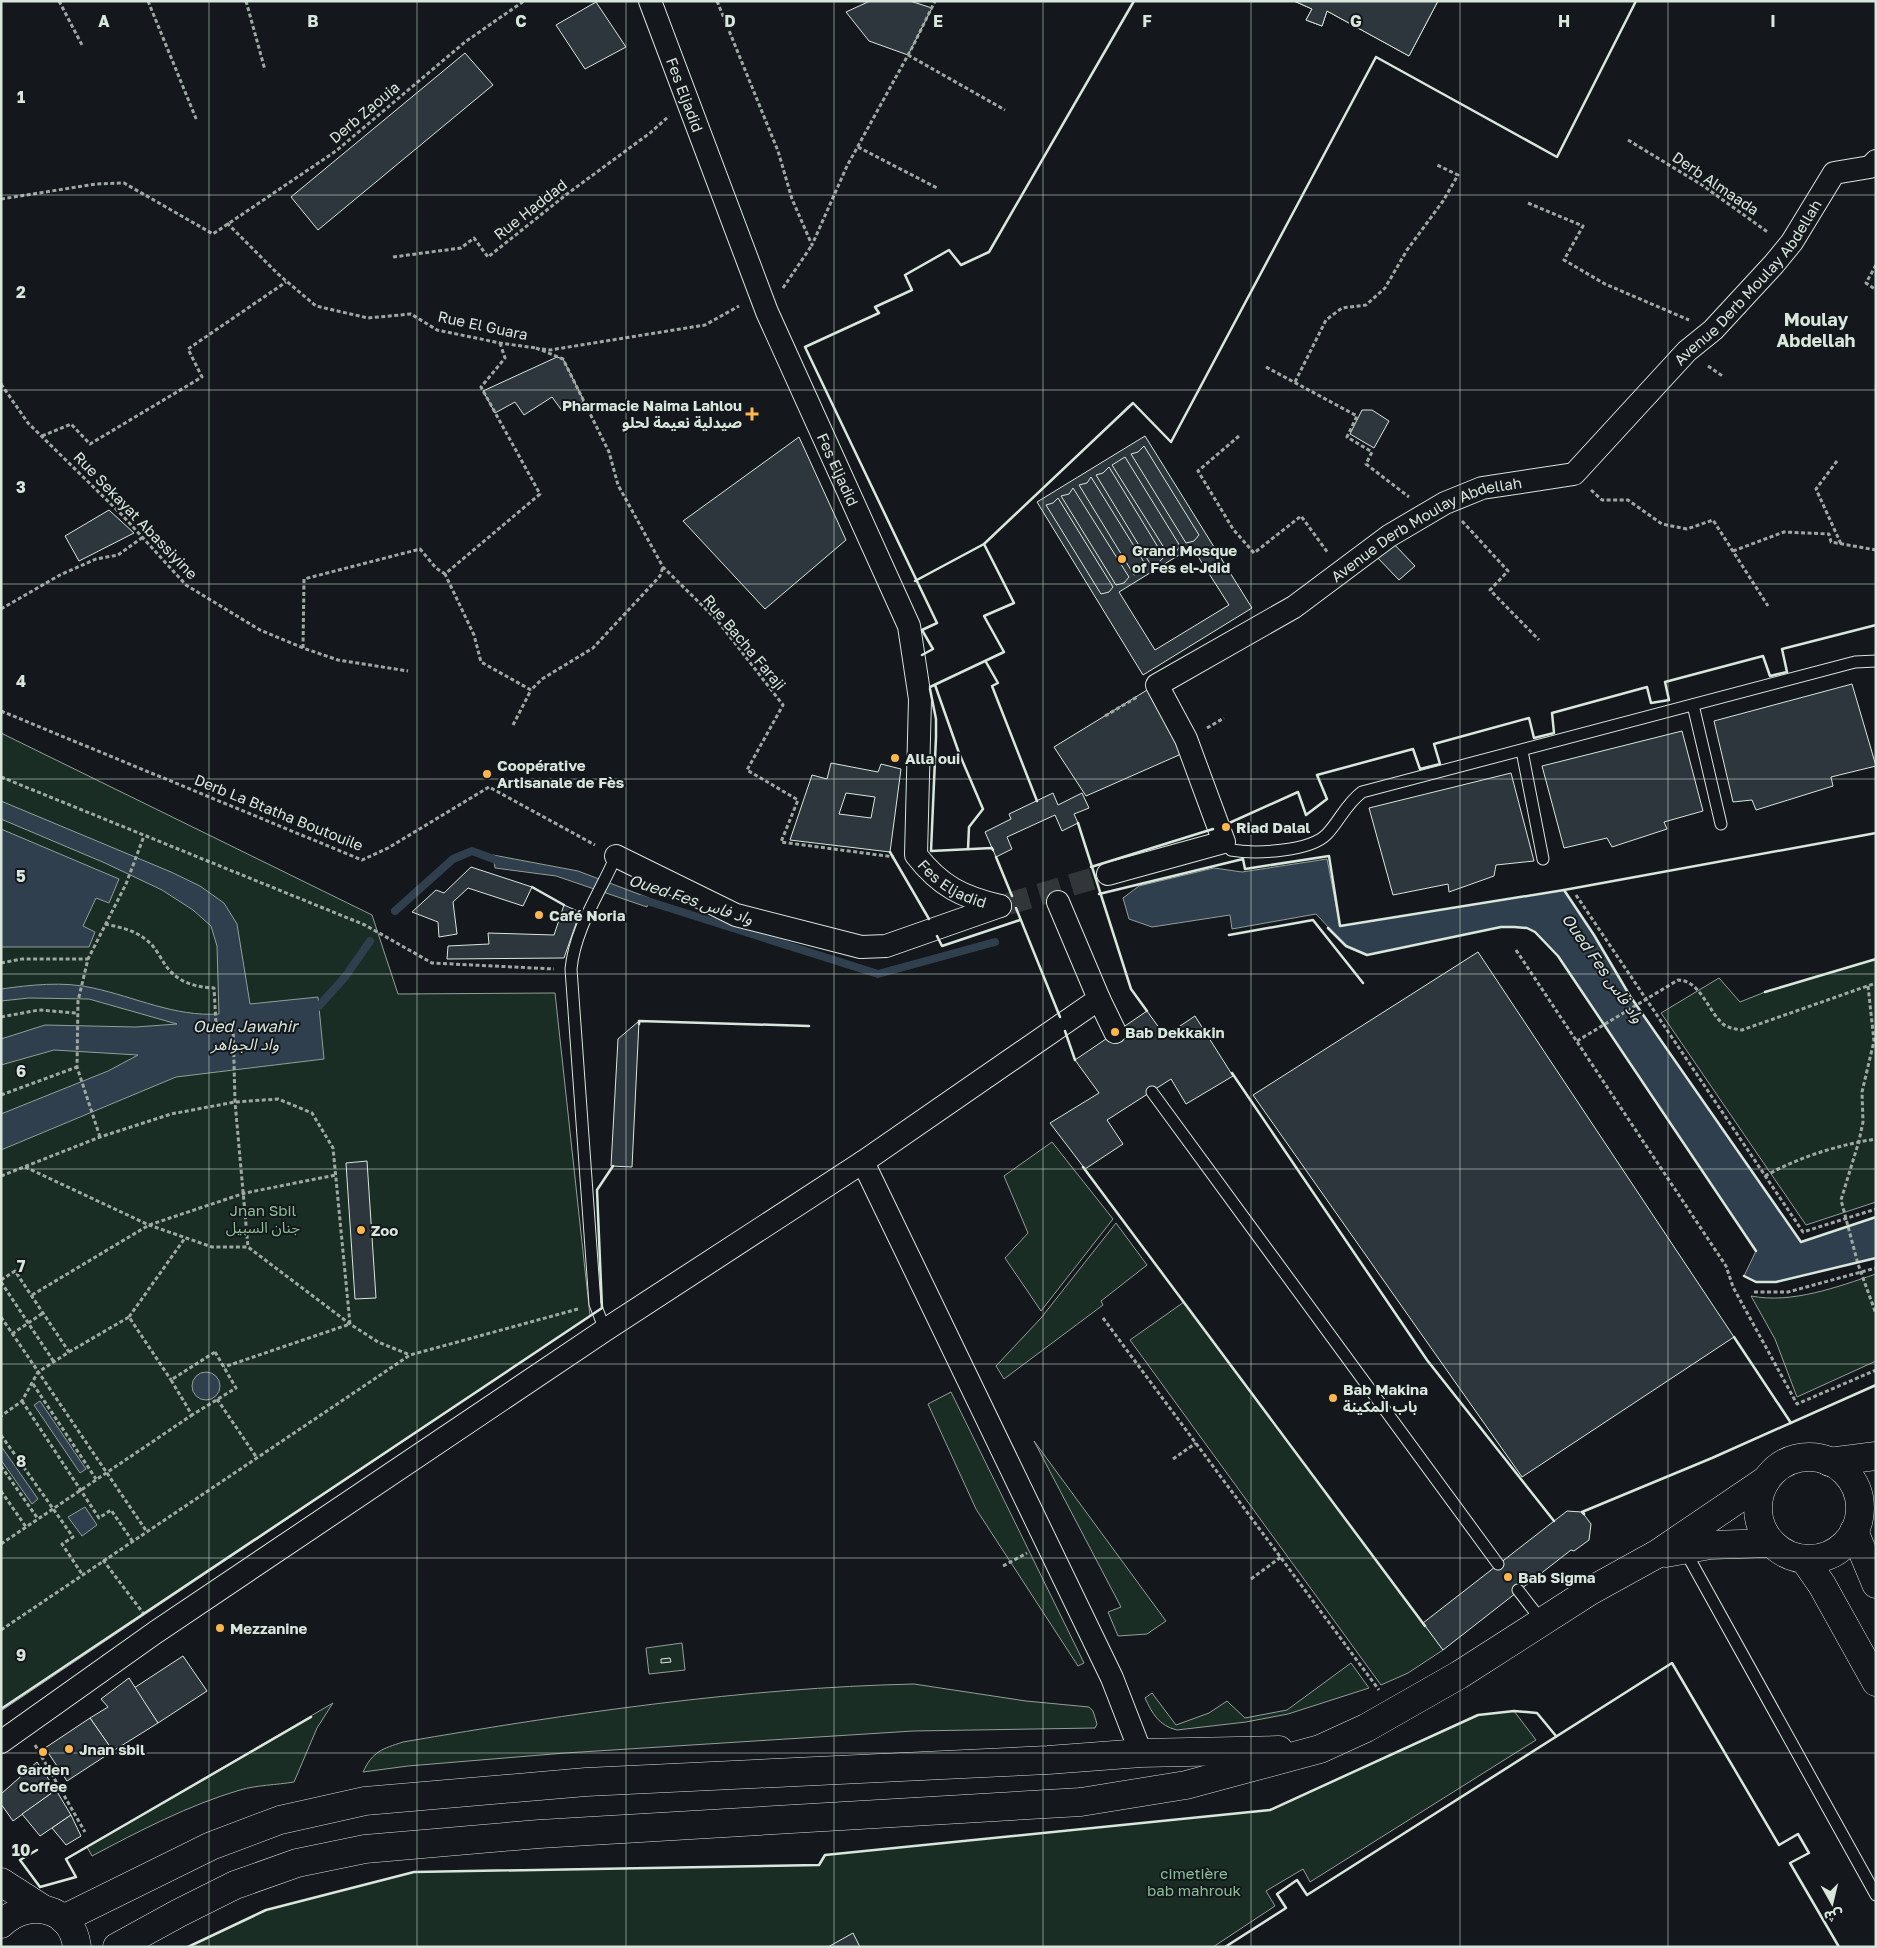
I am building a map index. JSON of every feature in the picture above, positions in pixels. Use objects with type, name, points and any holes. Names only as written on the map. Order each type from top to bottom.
[{"type":"main road","points":[[1829,1462],[1876,1456]]},
{"type":"main road","points":[[117,1947],[179,1913],[235,1886],[297,1863],[365,1849],[539,1834],[1081,1802],[1186,1785],[1320,1749],[1366,1728],[1459,1675],[1590,1590],[1657,1554],[1766,1480],[1776,1469],[1801,1458],[1815,1458],[1829,1462],[1844,1472],[1855,1487],[1876,1584]]},
{"type":"main road","points":[[1766,1480],[1759,1496],[1758,1513],[1762,1530],[1781,1552],[1804,1559],[1819,1558],[1833,1553],[1845,1544],[1862,1523]]},
{"type":"main road","points":[[1657,1554],[1684,1549],[1772,1543]]},
{"type":"main road","points":[[1804,1559],[1822,1586],[1876,1682]]},
{"type":"main road","points":[[1,1924],[11,1915],[26,1909],[53,1914],[211,1846],[280,1820],[365,1801],[586,1782],[1048,1760],[1141,1753],[1320,1749]]},
{"type":"main road","points":[[1,1882],[53,1914],[71,1928],[77,1947]]},
{"type":"street","name":"Fes Eljadid","points":[[616,856],[736,915],[861,947],[886,946],[1004,905],[974,900],[948,888],[927,870],[916,855],[920,699],[909,626],[764,303],[650,1]]},
{"type":"street","name":"Avenue Derb Moulay Abdellah","points":[[1157,685],[1294,607],[1389,536],[1437,508],[1482,488],[1574,474],[1687,351],[1712,330],[1792,242],[1834,173],[1870,166],[1876,161]]},
{"type":"street","points":[[1108,874],[1224,842],[1186,738],[1157,685]]},
{"type":"street","points":[[1058,902],[1115,1032]]},
{"type":"street","points":[[1,1742],[156,1632],[605,1330],[863,1162],[1099,999]]},
{"type":"street","points":[[863,1162],[1112,1678],[1141,1753]]},
{"type":"lane","points":[[1224,842],[1231,850],[1266,853],[1318,841],[1328,833],[1350,801],[1362,792],[1855,662],[1876,661]]},
{"type":"lane","points":[[1693,705],[1721,824]]},
{"type":"lane","points":[[1522,750],[1543,859]]},
{"type":"lane","points":[[605,1330],[595,1304],[571,969],[578,940],[589,910],[616,856]]},
{"type":"lane","points":[[1152,1092],[1498,1564]]},
{"type":"lane","points":[[1684,1549],[1876,1895]]},
{"type":"lane","points":[[1518,1590],[1542,1621]]},
{"type":"path","points":[[59,1],[82,45]]},
{"type":"path","points":[[148,1],[197,121]]},
{"type":"path","points":[[246,1],[265,70]]},
{"type":"path","name":"Derb Zaouia","points":[[1,199],[96,184],[124,183],[213,234],[336,151],[465,42],[524,1]]},
{"type":"path","points":[[717,1],[778,151],[792,200],[812,245]]},
{"type":"path","points":[[764,303],[812,245],[858,147],[908,56],[935,1]]},
{"type":"path","points":[[908,56],[1005,110]]},
{"type":"path","name":"Rue Haddad","points":[[393,257],[461,248],[474,238],[488,257],[567,194],[650,133]]},
{"type":"path","name":"Derb Almaada","points":[[1628,140],[1702,185],[1768,232],[1792,242]]},
{"type":"path","points":[[858,147],[936,188]]},
{"type":"path","points":[[1295,382],[1326,320],[1342,308],[1366,305],[1385,288],[1407,250],[1443,201],[1458,174],[1437,165]]},
{"type":"path","points":[[1528,203],[1583,226],[1564,260],[1605,284],[1712,330]]},
{"type":"path","name":"Rue El Guara","points":[[227,223],[286,282],[316,306],[368,318],[411,314],[437,330],[500,343],[550,350],[706,325],[764,303]]},
{"type":"path","points":[[1876,265],[1866,283],[1876,290]]},
{"type":"path","points":[[42,436],[72,424],[90,444],[202,377],[188,349],[286,282]]},
{"type":"path","points":[[445,574],[540,494],[481,387],[505,358],[500,343]]},
{"type":"path","name":"Rue Bacha Faraji","points":[[536,348],[563,359],[609,452],[618,485],[663,567],[717,620],[783,706],[747,770],[798,800],[781,842],[887,858],[916,855]]},
{"type":"path","points":[[1266,367],[1357,416],[1347,437],[1372,452],[1366,464],[1437,508],[1508,571],[1490,590],[1538,640]]},
{"type":"path","name":"Rue Sekayat Abassiyine","points":[[1,384],[28,423],[143,537],[186,585],[260,630],[303,648],[338,660],[408,672]]},
{"type":"path","points":[[1239,436],[1198,471],[1234,529],[1254,553],[1301,516],[1342,571]]},
{"type":"path","points":[[1836,461],[1816,489],[1841,544]]},
{"type":"path","points":[[1574,474],[1602,500],[1628,500],[1662,524],[1687,529],[1713,520],[1768,606]]},
{"type":"path","points":[[1733,551],[1784,532],[1829,534],[1831,542],[1876,550]]},
{"type":"path","points":[[1,609],[60,574],[96,559],[118,554],[143,537]]},
{"type":"path","points":[[303,648],[304,579],[420,549],[436,568],[445,574],[474,635],[481,662],[531,690]]},
{"type":"path","points":[[514,725],[531,690],[542,679],[593,648],[660,576],[663,567]]},
{"type":"path","points":[[1105,716],[1157,685]]},
{"type":"path","name":"Derb La Btatha Boutouile","points":[[1,711],[362,860],[388,848],[489,787],[616,856]]},
{"type":"path","points":[[1,777],[365,925],[432,963],[571,969]]},
{"type":"path","points":[[100,1138],[77,1067],[76,1013],[88,959],[126,884],[144,836]]},
{"type":"path","points":[[1576,894],[1803,1232],[1876,1209]]},
{"type":"path","points":[[105,924],[124,928],[145,939],[158,952],[166,966],[193,987],[214,988],[216,1024],[232,1024],[235,1102],[245,1193],[248,1247]]},
{"type":"path","points":[[1516,950],[1726,1266],[1733,1287],[1797,1404],[1876,1370]]},
{"type":"path","points":[[1,963],[22,959],[88,959]]},
{"type":"path","points":[[1577,1041],[1672,982],[1684,980],[1692,985],[1723,1024],[1742,1030],[1876,983]]},
{"type":"path","points":[[1868,986],[1874,1041],[1862,1092],[1862,1122],[1859,1142],[1841,1200],[1858,1264],[1876,1314]]},
{"type":"path","points":[[1,1017],[39,1010],[76,1013]]},
{"type":"path","points":[[1,1095],[77,1067]]},
{"type":"path","points":[[1,1176],[100,1138],[171,1114],[235,1102],[278,1099],[312,1113],[333,1148],[350,1324]]},
{"type":"path","points":[[1765,1176],[1786,1164],[1859,1142],[1876,1139]]},
{"type":"path","points":[[25,1167],[149,1225],[212,1247],[248,1247],[350,1324],[378,1342],[410,1355]]},
{"type":"path","points":[[32,1295],[149,1225],[245,1193],[336,1175]]},
{"type":"path","points":[[1,1416],[22,1401],[38,1372],[129,1317],[186,1238]]},
{"type":"path","points":[[1754,1292],[1788,1292],[1876,1268]]},
{"type":"path","points":[[54,1362],[1,1281],[16,1271],[69,1352]]},
{"type":"path","points":[[1,1630],[410,1355],[595,1304]]},
{"type":"path","points":[[12,1334],[43,1313]]},
{"type":"path","points":[[1,1317],[147,1532]]},
{"type":"path","points":[[129,1317],[192,1415]]},
{"type":"path","points":[[1103,1318],[1380,1692],[1388,1688]]},
{"type":"path","points":[[224,1368],[350,1324]]},
{"type":"path","points":[[1,1544],[192,1415],[236,1388],[215,1352],[171,1380]]},
{"type":"path","points":[[33,1384],[96,1479]]},
{"type":"path","points":[[217,1399],[257,1458]]},
{"type":"path","points":[[22,1401],[99,1518],[111,1510],[133,1542]]},
{"type":"path","points":[[1,1435],[73,1537],[62,1544],[82,1574]]},
{"type":"path","points":[[1173,1459],[1196,1443]]},
{"type":"path","points":[[1,1466],[38,1519]]},
{"type":"path","points":[[1,1491],[26,1527]]},
{"type":"path","points":[[1003,1566],[1029,1551]]},
{"type":"path","points":[[1251,1578],[1281,1558]]},
{"type":"path","points":[[103,1560],[156,1632]]},
{"type":"path","points":[[24,1725],[86,1832]]},
{"type":"green space","name":"Jnan Sbil جنان السبيل","points":[[1,733],[372,915],[398,994],[555,993],[590,1316],[1,1711]]},
{"type":"green space","points":[[1876,959],[1876,1202],[1806,1225],[1661,1013],[1719,978],[1740,1002],[1765,992]]},
{"type":"green space","points":[[1052,1142],[1113,1219],[1041,1311],[1005,1258],[1028,1233],[1004,1176]]},
{"type":"green space","points":[[1116,1223],[1147,1265],[1101,1301],[1103,1305],[1004,1379],[996,1366],[1041,1318]]},
{"type":"green space","points":[[1876,1274],[1876,1361],[1797,1397],[1775,1339],[1751,1296],[1782,1298],[1798,1296],[1830,1289]]},
{"type":"green space","points":[[1184,1302],[1443,1650],[1408,1673],[1381,1685],[1130,1340]]},
{"type":"green space","points":[[951,1392],[1084,1663],[1078,1666],[976,1509],[928,1404]]},
{"type":"green space","points":[[1034,1441],[1166,1621],[1147,1634],[1118,1636],[1108,1612],[1121,1607]]},
{"type":"green space","points":[[682,1643],[685,1670],[649,1674],[646,1648]]},
{"type":"green space","points":[[1351,1663],[1369,1688],[1288,1714],[1246,1722],[1177,1730],[1165,1725],[1153,1714],[1145,1698],[1152,1693],[1176,1725],[1209,1713],[1227,1701],[1245,1718],[1287,1710]]},
{"type":"green space","points":[[914,1684],[1026,1701],[1089,1707],[1093,1711],[1097,1724],[1095,1728],[913,1731],[565,1753],[408,1766],[363,1772],[375,1755],[389,1747],[403,1742],[466,1731],[721,1696],[850,1686]]},
{"type":"green space","points":[[333,1703],[317,1728],[294,1782],[253,1787],[221,1796],[164,1819],[92,1856],[87,1847]]},
{"type":"green space","name":"cimetière bab mahrouk","points":[[1514,1711],[1536,1740],[1310,1882],[1303,1869],[1266,1891],[1275,1906],[1213,1947],[188,1947],[266,1910],[414,1872],[819,1865],[825,1855],[1270,1810],[1478,1715]]},
{"type":"water","points":[[1,801],[171,872],[200,886],[224,903],[237,924],[250,1004],[318,997],[324,1059],[176,1077],[1,1150],[1,1114],[108,1071],[138,1055],[54,1050],[1,1065],[1,1039],[45,1025],[136,1027],[177,1024],[89,999],[29,998],[1,1001],[1,989],[47,984],[82,986],[155,1006],[203,1014],[219,1014],[217,946],[211,926],[193,910],[162,890],[105,863],[1,819]]},
{"type":"water","points":[[1,829],[119,879],[109,903],[96,898],[83,926],[95,932],[89,947],[1,947]]},
{"type":"water","points":[[493,855],[578,871],[649,898],[647,907],[556,876],[495,868]]},
{"type":"water","points":[[1327,859],[1340,926],[1564,890],[1594,935],[1630,996],[1801,1242],[1876,1217],[1876,1258],[1776,1282],[1756,1282],[1744,1276],[1756,1251],[1558,956],[1535,932],[1527,928],[1501,927],[1367,955],[1346,946],[1316,914],[1232,929],[1230,915],[1152,927],[1129,919],[1123,898],[1139,886],[1214,868],[1242,872]]},
{"type":"water","points":[[206,1372],[216,1376],[220,1386],[216,1396],[206,1400],[196,1396],[192,1386],[196,1376]]},
{"type":"water","points":[[40,1401],[86,1469],[80,1473],[34,1405]]},
{"type":"water","points":[[1,1446],[38,1499],[32,1504],[1,1460]]},
{"type":"water","points":[[85,1507],[97,1525],[82,1536],[68,1517]]},
{"type":"building","points":[[870,1],[910,1],[932,8],[908,55],[869,41],[846,12]]},
{"type":"building","points":[[1294,1],[1438,1],[1409,56],[1327,11],[1322,26],[1306,20],[1312,9]]},
{"type":"building","points":[[1294,1],[1438,1],[1409,56],[1327,11],[1322,26],[1306,20],[1312,9]]},
{"type":"building","points":[[596,2],[626,47],[585,69],[556,25]]},
{"type":"building","points":[[465,53],[493,85],[318,230],[291,197]]},
{"type":"building","points":[[557,357],[563,359],[584,401],[563,412],[552,397],[524,415],[515,402],[495,413],[483,391]]},
{"type":"building","points":[[1362,410],[1372,410],[1389,421],[1374,448],[1350,434]]},
{"type":"building","name":"Grand Mosque of Fes el-Jdid","points":[[1145,436],[1252,608],[1143,675],[1037,502]],"holes":[[[1192,547],[1229,605],[1155,650],[1119,592]]]},
{"type":"building","points":[[799,437],[846,540],[765,609],[683,521]]},
{"type":"building","points":[[1144,446],[1199,535],[1194,541],[1186,543],[1131,454],[1138,452]]},
{"type":"building","points":[[1125,457],[1180,546],[1176,552],[1168,554],[1112,465]]},
{"type":"building","points":[[1109,467],[1164,557],[1159,562],[1151,565],[1096,475],[1103,473]]},
{"type":"building","points":[[1091,477],[1147,567],[1142,572],[1134,575],[1079,485],[1087,483]]},
{"type":"building","points":[[1073,488],[1129,577],[1124,583],[1116,585],[1061,496],[1069,494]]},
{"type":"building","points":[[1058,498],[1113,587],[1109,592],[1101,594],[1046,505],[1053,503]]},
{"type":"building","points":[[109,510],[134,533],[79,561],[65,536]]},
{"type":"building","points":[[1389,539],[1415,566],[1399,580],[1374,554]]},
{"type":"building","points":[[1852,684],[1876,766],[1831,777],[1833,786],[1756,810],[1752,800],[1733,802],[1714,721]]},
{"type":"building","points":[[1152,687],[1186,739],[1179,755],[1086,796],[1054,747]]},
{"type":"building","points":[[1682,731],[1703,811],[1664,822],[1667,829],[1612,847],[1607,838],[1564,848],[1542,766]]},
{"type":"building","points":[[831,763],[878,772],[881,764],[901,769],[890,852],[790,840],[812,775],[827,779]],"holes":[[[846,793],[875,797],[871,818],[839,814]]]},
{"type":"building","points":[[1511,773],[1534,861],[1496,865],[1494,876],[1449,892],[1448,884],[1393,895],[1369,808]]},
{"type":"building","points":[[1053,793],[1058,805],[1082,793],[1089,808],[1074,814],[1078,823],[1062,831],[1055,815],[1007,837],[1012,849],[996,857],[985,832],[1011,819],[1009,814]]},
{"type":"building","points":[[471,867],[532,887],[523,906],[468,888],[453,902],[457,934],[439,937],[438,922],[412,912],[436,890],[444,893]]},
{"type":"building","points":[[564,905],[580,912],[564,958],[447,959],[448,946],[489,944],[488,933],[554,935]]},
{"type":"building","points":[[1478,952],[1734,1337],[1522,1477],[1253,1095]]},
{"type":"building","points":[[1147,1011],[1165,1036],[1195,1016],[1233,1076],[1186,1104],[1171,1079],[1107,1120],[1123,1144],[1085,1169],[1050,1123],[1099,1093],[1075,1060]]},
{"type":"building","points":[[639,1021],[632,1167],[611,1166],[618,1039]]},
{"type":"building","name":"Zoo","points":[[367,1161],[376,1298],[355,1299],[346,1163]]},
{"type":"building","name":"Bab Sigma","points":[[1567,1511],[1582,1512],[1591,1524],[1589,1540],[1574,1551],[1571,1550],[1443,1650],[1423,1623]]},
{"type":"building","points":[[183,1656],[207,1691],[158,1723],[134,1688]]},
{"type":"building","points":[[670,1658],[671,1662],[661,1663],[661,1659]]},
{"type":"building","points":[[129,1678],[158,1723],[113,1751],[90,1718],[108,1707],[101,1699]]},
{"type":"building","points":[[90,1718],[113,1751],[67,1781],[45,1748]]},
{"type":"building","points":[[37,1762],[56,1790],[13,1821],[1,1804],[1,1794]]},
{"type":"building","points":[[56,1790],[71,1815],[40,1836],[22,1814]]},
{"type":"building","points":[[71,1815],[81,1836],[66,1845],[52,1828]]},
{"type":"building","points":[[853,1933],[860,1947],[828,1947]]},
{"type":"waterway","name":"Oued Fes واد فاس","points":[[395,911],[453,859],[472,851],[504,863]]},
{"type":"waterway","name":"Oued Fes واد فاس","points":[[641,899],[878,974],[995,942]]},
{"type":"waterway","name":"Oued Jawahir واد الجواهر","points":[[312,1010],[318,1007],[345,977],[370,941]]},
{"type":"tunnel","points":[[1008,904],[1108,874]]},
{"type":"wall","points":[[922,655],[933,649],[922,630],[937,623],[805,347],[879,313],[875,307],[912,290],[905,275],[949,250],[961,265],[989,252],[1134,1]]},
{"type":"wall","points":[[915,581],[984,544],[1133,403],[1171,442],[1376,57],[1557,157],[1636,1]]},
{"type":"wall","points":[[930,687],[1004,652],[984,616],[1014,603],[984,544]]},
{"type":"wall","points":[[1227,824],[1298,792],[1306,815],[1327,799],[1317,775],[1413,749],[1420,769],[1440,764],[1434,744],[1529,718],[1534,738],[1554,733],[1552,713],[1647,687],[1651,703],[1669,700],[1665,682],[1763,656],[1770,676],[1787,672],[1782,649],[1876,625]]},
{"type":"wall","points":[[986,662],[998,683],[992,686],[1037,801]]},
{"type":"wall","points":[[935,685],[959,753],[983,809],[969,827],[968,849]]},
{"type":"wall","points":[[930,689],[936,719],[931,851],[992,848],[993,850]]},
{"type":"wall","points":[[1078,823],[1131,989],[1147,1011]]},
{"type":"wall","points":[[1091,867],[1213,829]]},
{"type":"wall","points":[[1564,890],[1876,833]]},
{"type":"wall","points":[[890,852],[929,919]]},
{"type":"wall","points":[[1099,894],[1243,859],[1245,869],[1329,856],[1340,926],[1564,890],[1594,935],[1630,996],[1801,1242],[1876,1217]]},
{"type":"wall","points":[[996,857],[1012,896]]},
{"type":"wall","points":[[532,887],[564,905]]},
{"type":"wall","points":[[1016,908],[1060,1017]]},
{"type":"wall","points":[[937,936],[942,946],[1020,920]]},
{"type":"wall","points":[[1229,935],[1313,920],[1363,983]]},
{"type":"wall","points":[[1328,928],[1346,946],[1367,955],[1501,927],[1527,928],[1535,932],[1558,956],[1756,1251]]},
{"type":"wall","points":[[1765,992],[1876,959]]},
{"type":"wall","points":[[639,1024],[639,1021],[809,1026]]},
{"type":"wall","points":[[1065,1031],[1075,1060]]},
{"type":"wall","points":[[1232,1073],[1427,1360],[1554,1521]]},
{"type":"wall","points":[[1,1709],[602,1308],[597,1190],[613,1166]]},
{"type":"wall","points":[[1083,1167],[1425,1626]]},
{"type":"wall","points":[[1744,1276],[1756,1282],[1776,1282],[1876,1258]]},
{"type":"wall","points":[[1734,1337],[1791,1423]]},
{"type":"wall","points":[[1584,1514],[1582,1512],[1712,1458],[1876,1385]]},
{"type":"wall","points":[[1225,1947],[1286,1908],[1277,1894],[1297,1880],[1307,1895],[1672,1663],[1779,1845],[1798,1834],[1809,1853],[1790,1863],[1839,1947]]},
{"type":"wall","points":[[188,1947],[266,1910],[414,1872],[819,1865],[825,1855],[1270,1810],[1478,1715],[1514,1711],[1537,1713],[1556,1736]]},
{"type":"wall","points":[[37,1850],[20,1860],[40,1887],[76,1877],[66,1859],[311,1717]]},
{"type":"place","name":"Pharmacie Naima Lahlou صيدلية نعيمة لحلو","points":[[752,414]]},
{"type":"place","name":"Grand Mosque of Fes el-Jdid","points":[[1122,559]]},
{"type":"place","name":"Alla oui","points":[[895,758]]},
{"type":"place","name":"Coopérative Artisanale de Fès","points":[[487,774]]},
{"type":"place","name":"Riad Dalal","points":[[1226,827]]},
{"type":"place","name":"Café Noria","points":[[539,915]]},
{"type":"place","name":"Bab Dekkakin","points":[[1115,1032]]},
{"type":"place","name":"Zoo","points":[[361,1230]]},
{"type":"place","name":"Bab Makina باب المكينة","points":[[1333,1398]]},
{"type":"place","name":"Bab Sigma","points":[[1508,1577]]},
{"type":"place","name":"Mezzanine","points":[[220,1628]]},
{"type":"place","name":"Jnan sbil","points":[[69,1749]]},
{"type":"place","name":"Garden Coffee","points":[[43,1752]]},
{"type":"district","name":"Moulay Abdellah","points":[[1816,329]]}]
